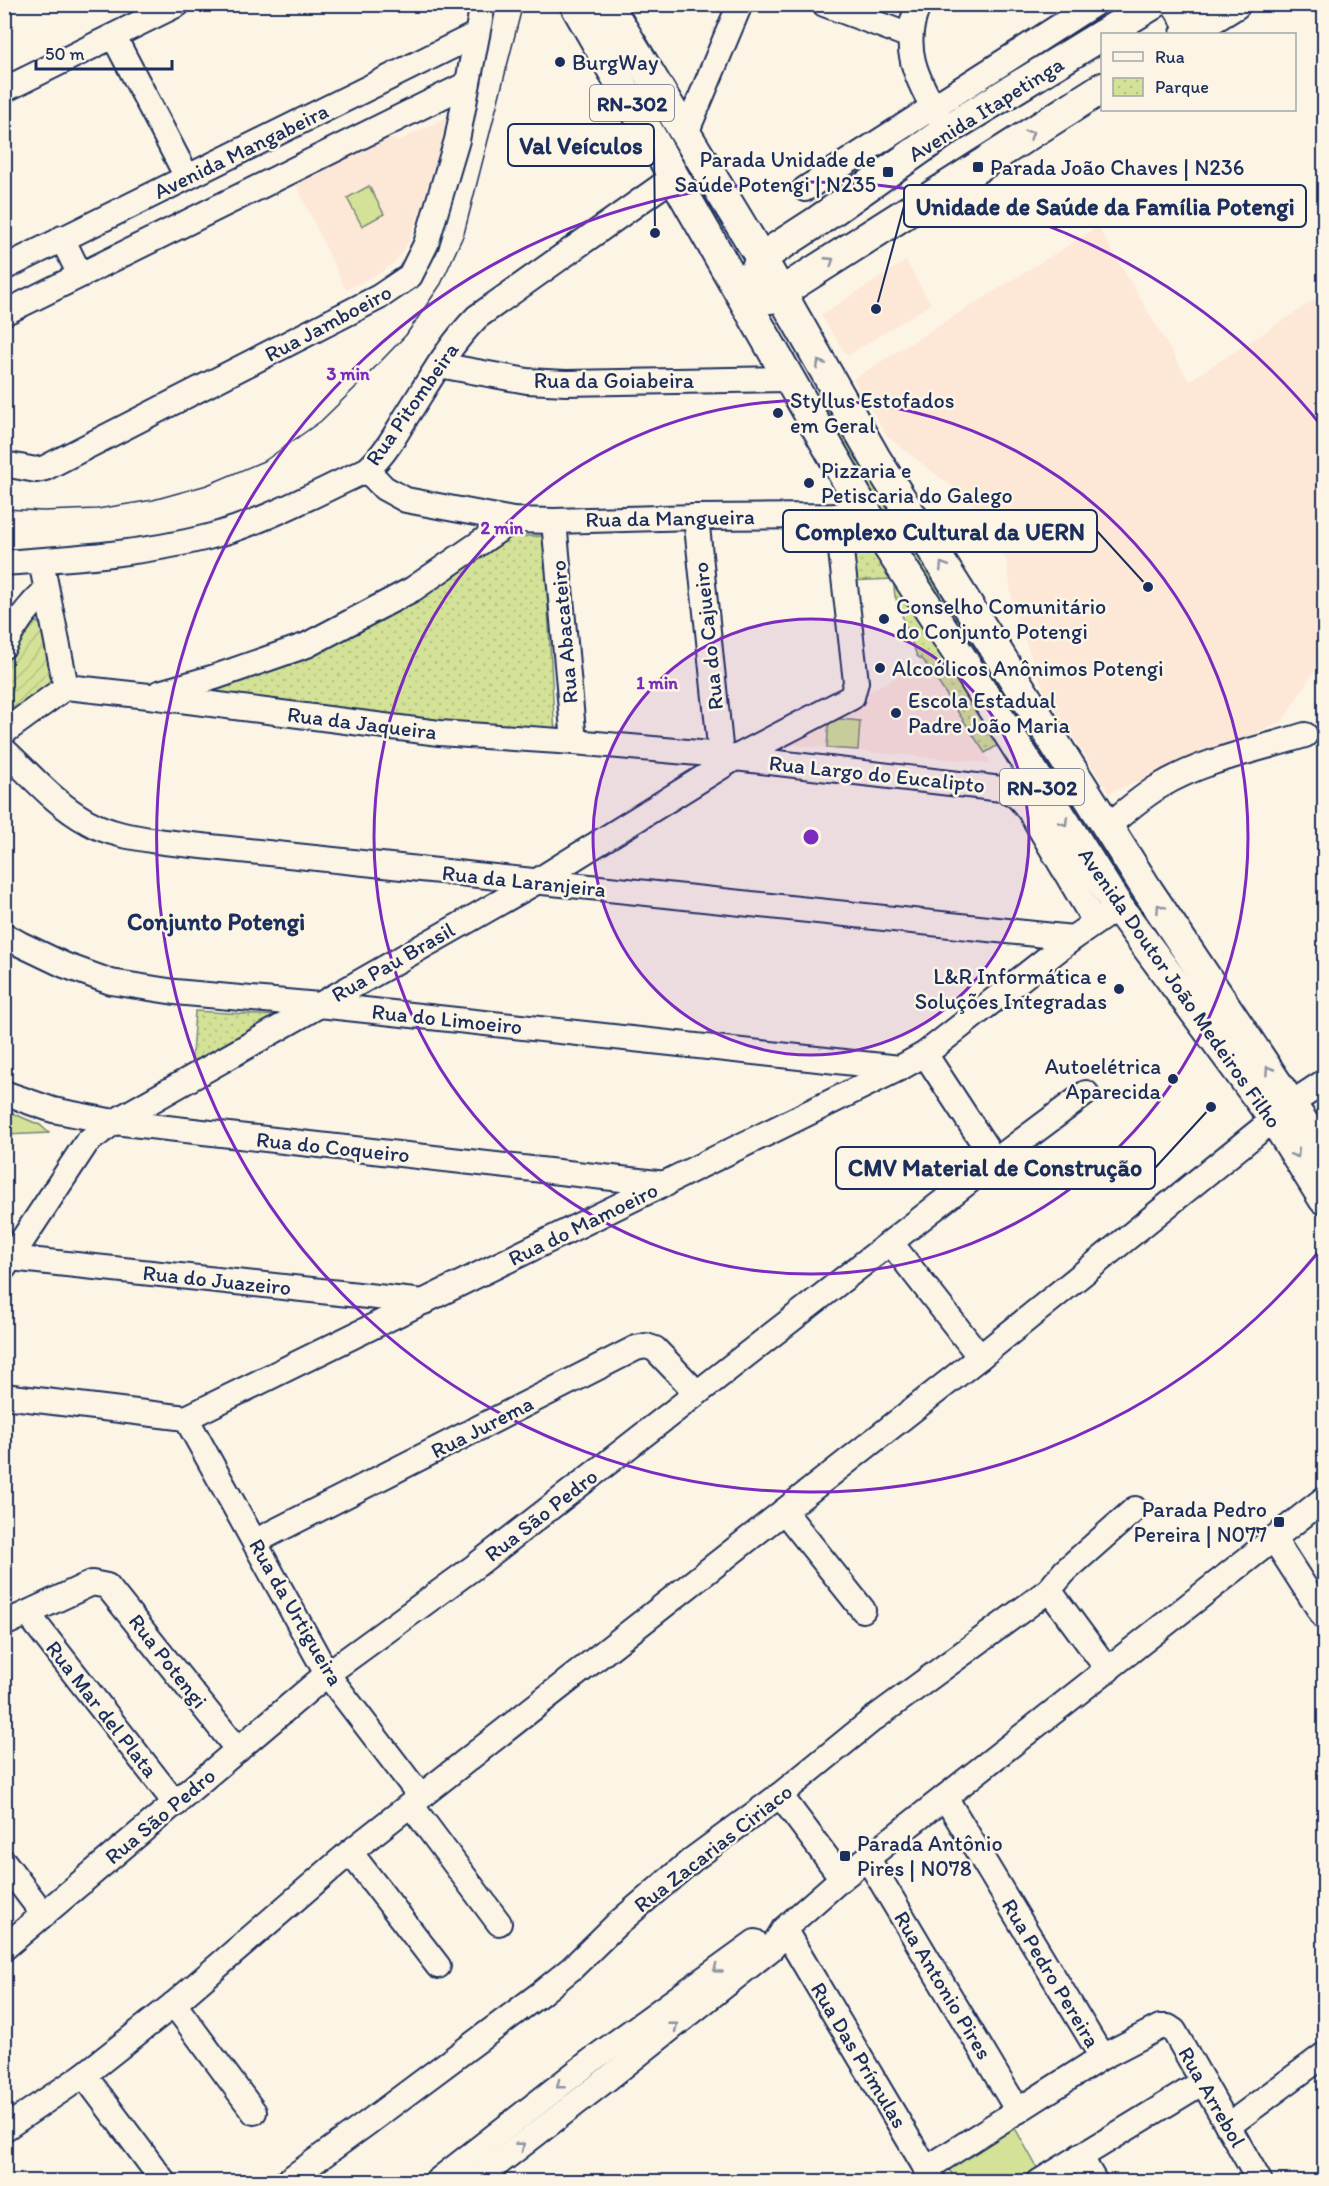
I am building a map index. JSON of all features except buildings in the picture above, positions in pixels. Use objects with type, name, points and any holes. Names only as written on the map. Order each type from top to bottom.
[{"type":"main road","name":"Avenida Doutor João Medeiros Filho","points":[[575,4],[700,224],[748,299],[785,370],[850,512],[963,661],[1094,870],[1106,915],[1324,1154]]},
{"type":"main road","name":"Avenida Doutor João Medeiros Filho","points":[[607,4],[686,132],[875,458],[1193,958],[1283,1111],[1324,1199]]},
{"type":"main road","name":"Avenida Itapetinga","points":[[1106,33],[1153,4]]},
{"type":"main road","points":[[1177,4],[1189,32],[1230,6]]},
{"type":"main road","name":"Avenida Itapetinga","points":[[760,258],[818,221],[940,118],[1101,36]]},
{"type":"main road","name":"Avenida Itapetinga","points":[[780,293],[1101,89]]},
{"type":"main road","points":[[735,217],[763,225],[792,225],[818,221]]},
{"type":"main road","points":[[760,258],[748,299],[771,298],[780,293]]},
{"type":"main road","points":[[963,661],[977,657],[988,666],[1028,727],[1058,748]]},
{"type":"main road","points":[[1094,870],[1121,894],[1175,964],[1181,965],[1193,958]]},
{"type":"street","points":[[6,86],[114,37],[178,4]]},
{"type":"street","name":"Rua Jamboeiro","points":[[14,466],[36,470],[45,468],[379,297],[410,276],[426,244],[450,164],[483,4]]},
{"type":"street","points":[[686,132],[740,4]]},
{"type":"street","points":[[824,4],[910,36]]},
{"type":"street","points":[[919,4],[910,36],[910,55],[918,80],[940,118]]},
{"type":"street","name":"Avenida Itapetinga","points":[[805,189],[940,118],[1094,4]]},
{"type":"street","name":"Avenida Mangabeira","points":[[4,268],[477,34]]},
{"type":"street","points":[[114,37],[187,177]]},
{"type":"street","name":"Avenida Mangabeira","points":[[4,313],[468,84]]},
{"type":"street","name":"Rua Pitombeira","points":[[4,562],[105,555],[157,548],[209,536],[250,522],[367,470],[391,442],[439,365],[462,333],[477,317],[674,177]]},
{"type":"street","points":[[62,238],[80,275]]},
{"type":"street","name":"Rua da Goiabeira","points":[[439,365],[527,381],[566,383],[785,370]]},
{"type":"street","name":"Rua da Mangueira","points":[[367,470],[384,488],[406,500],[513,520],[554,521],[850,512]]},
{"type":"street","name":"Rua Largo do Eucalipto","points":[[728,757],[852,697],[856,682],[850,512]]},
{"type":"street","name":"Rua do Cajueiro","points":[[696,517],[728,757]]},
{"type":"street","points":[[149,696],[215,677],[307,645],[413,589],[513,520]]},
{"type":"street","name":"Rua Abacateiro","points":[[554,521],[574,742]]},
{"type":"street","points":[[4,732],[66,687],[41,561]]},
{"type":"street","points":[[4,646],[11,630],[26,608],[46,590]]},
{"type":"street","name":"Rua da Jaqueira","points":[[66,687],[439,733],[574,742],[728,757]]},
{"type":"street","points":[[1108,826],[1158,786],[1173,779],[1202,767],[1305,735]]},
{"type":"street","name":"Rua da Laranjeira","points":[[4,750],[58,802],[89,823],[123,835],[164,842],[534,883],[1073,938]]},
{"type":"street","name":"Rua Largo do Eucalipto","points":[[728,757],[1009,790],[1020,798],[1106,915]]},
{"type":"street","name":"Rua Pau Brasil","points":[[7,1263],[87,1142],[114,1122],[534,883],[728,757]]},
{"type":"street","name":"Rua do Mamoeiro","points":[[186,1418],[900,1068],[925,1054],[1073,938],[1106,915]]},
{"type":"street","name":"Rua do Limoeiro","points":[[4,935],[64,965],[111,982],[175,992],[319,1005],[900,1068]]},
{"type":"street","points":[[925,1054],[995,1161]]},
{"type":"street","points":[[4,2129],[84,2075],[174,2004],[350,1852],[980,1357],[1283,1111],[1324,1082]]},
{"type":"street","name":"Rua do Coqueiro","points":[[4,1093],[53,1110],[114,1122],[666,1184]]},
{"type":"street","name":"Rua São Pedro","points":[[4,1948],[327,1674],[474,1567],[995,1161],[1086,1093]]},
{"type":"street","points":[[891,1243],[980,1357]]},
{"type":"street","name":"Rua do Juazeiro","points":[[7,1263],[424,1302]]},
{"type":"street","name":"Rua Jurema","points":[[256,1542],[636,1348],[646,1346],[655,1349],[697,1393]]},
{"type":"street","points":[[4,1396],[186,1418]]},
{"type":"street","name":"Rua da Urtigueira","points":[[186,1418],[327,1674],[499,1923]]},
{"type":"street","points":[[474,2181],[610,2077],[772,1948],[784,1929],[843,1878],[1324,1499]]},
{"type":"street","name":"Rua Zacarias Ciriaco","points":[[286,2181],[540,1994],[692,1860],[780,1795],[872,1720],[1049,1590],[1065,1572],[1135,1509]]},
{"type":"street","points":[[784,1511],[863,1610]]},
{"type":"street","points":[[1274,1539],[1324,1617]]},
{"type":"street","name":"Rua Potengi","points":[[28,1614],[92,1583],[107,1586],[238,1750]]},
{"type":"street","points":[[1049,1590],[1108,1670]]},
{"type":"street","points":[[4,1623],[28,1614]]},
{"type":"street","name":"Rua Mar del Plata","points":[[28,1614],[176,1804]]},
{"type":"street","points":[[780,1795],[843,1878]]},
{"type":"street","name":"Rua Pedro Pereira","points":[[945,1797],[1102,2057]]},
{"type":"street","points":[[350,1852],[438,1966]]},
{"type":"street","name":"Rua Antonio Pires","points":[[868,1859],[1018,2111]]},
{"type":"street","points":[[4,1862],[44,1914]]},
{"type":"street","points":[[435,2181],[596,2057],[764,1935],[784,1929]]},
{"type":"street","name":"Rua Das Prímulas","points":[[784,1929],[930,2175]]},
{"type":"street","points":[[174,2004],[254,2112]]},
{"type":"street","name":"Rua Arrebol","points":[[1102,2057],[1154,2028],[1168,2027],[1174,2031],[1260,2181]]},
{"type":"street","points":[[1228,2126],[1324,2055]]},
{"type":"street","points":[[596,2057],[610,2077]]},
{"type":"street","points":[[930,2175],[1018,2111],[1102,2057]]},
{"type":"street","points":[[84,2075],[164,2181]]},
{"type":"street","points":[[1039,2181],[1203,2082]]},
{"type":"street","points":[[1080,2156],[1095,2181]]},
{"type":"shaded area","points":[[449,116],[409,241],[395,262],[383,271],[346,290],[294,180],[384,135],[397,142]]},
{"type":"shaded area","points":[[1098,227],[1189,381],[1324,294],[1324,655],[1282,722],[1109,793],[1045,693],[1013,609],[1007,562],[987,529],[969,500],[887,436],[853,379]]},
{"type":"shaded area","points":[[906,261],[931,304],[847,356],[821,315]]},
{"type":"shaded area","name":"Escola Estadual Padre João Maria","points":[[924,661],[991,763],[782,744],[871,691]]},
{"type":"green space","points":[[369,186],[384,214],[362,226],[347,198]]},
{"type":"green space","points":[[791,354],[974,640],[962,648]]},
{"type":"green space","points":[[858,515],[1005,741],[985,753],[924,661],[917,656],[895,596],[893,579],[849,581],[841,518]]},
{"type":"green space","points":[[495,536],[544,536],[555,736],[194,695],[310,658]]},
{"type":"green space","points":[[29,616],[42,626],[50,659],[50,692],[13,710],[5,710],[5,675],[11,651]]},
{"type":"green space","points":[[829,718],[860,721],[858,750],[827,748]]},
{"type":"green space","points":[[1030,742],[1059,778],[1130,896],[1116,884]]},
{"type":"green space","points":[[195,1011],[277,1016],[191,1071]]},
{"type":"green space","points":[[5,1110],[40,1125],[49,1133],[5,1135]]},
{"type":"green space","points":[[1015,2128],[1040,2173],[1025,2181],[956,2181],[947,2166]]},
{"type":"tram line","points":[[4,509],[43,511],[97,509],[153,500],[207,485],[266,460],[321,421],[358,385],[406,335],[441,284],[464,234],[523,4]]},
{"type":"place","name":"BurgWay","points":[[560,62]]},
{"type":"place","name":"Parada João Chaves | N236","points":[[978,167]]},
{"type":"place","name":"Parada Unidade de Saúde Potengi | N235","points":[[888,172]]},
{"type":"place","name":"Val Veículos","points":[[655,233]]},
{"type":"place","name":"Unidade de Saúde da Família Potengi","points":[[876,309]]},
{"type":"place","name":"Styllus Estofados em Geral","points":[[778,413]]},
{"type":"place","name":"Pizzaria e Petiscaria do Galego","points":[[809,483]]},
{"type":"place","name":"Complexo Cultural da UERN","points":[[1148,587]]},
{"type":"place","name":"Conselho Comunitário do Conjunto Potengi","points":[[884,619]]},
{"type":"place","name":"Alcoólicos Anônimos Potengi","points":[[880,668]]},
{"type":"place","name":"Escola Estadual Padre João Maria","points":[[896,713]]},
{"type":"place","name":"L&R Informática e Soluções Integradas","points":[[1119,989]]},
{"type":"place","name":"Autoelétrica Aparecida","points":[[1173,1079]]},
{"type":"place","name":"CMV Material de Construção","points":[[1211,1107]]},
{"type":"place","name":"Parada Pedro Pereira | N077","points":[[1279,1522]]},
{"type":"place","name":"Parada Antônio Pires | N078","points":[[845,1856]]},
{"type":"district","name":"Conjunto Potengi","points":[[216,921]]}]
